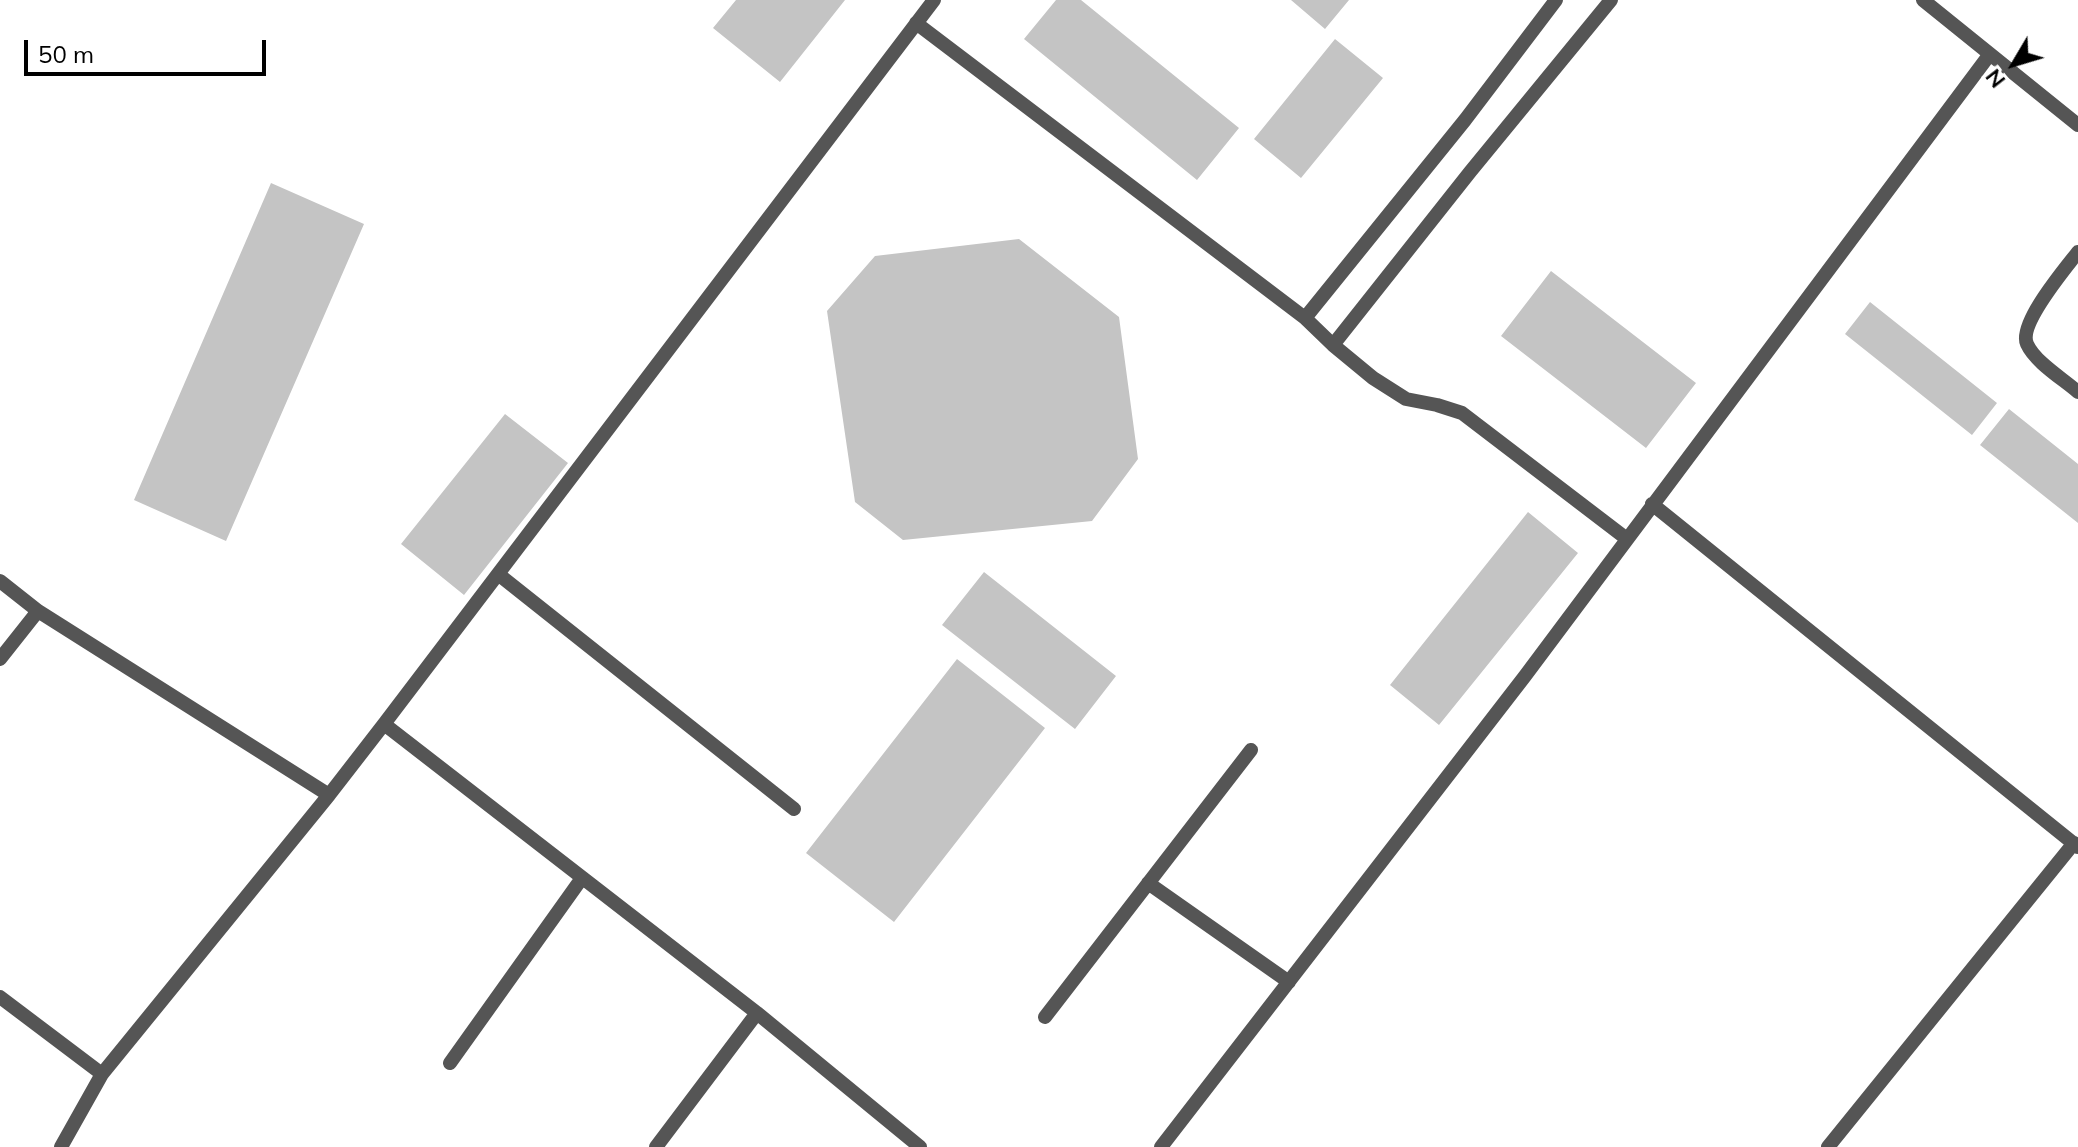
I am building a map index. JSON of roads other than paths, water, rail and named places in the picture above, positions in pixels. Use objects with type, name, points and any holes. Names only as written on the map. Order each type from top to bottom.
[{"type":"lane","points":[[61,1147],[102,1074],[329,795],[934,0]]},
{"type":"lane","points":[[1305,318],[1465,120],[1556,0]]},
{"type":"lane","points":[[1333,345],[1611,0]]},
{"type":"lane","points":[[1923,0],[2078,125]]},
{"type":"lane","points":[[916,23],[1305,318],[1373,378],[1406,399],[1462,413],[1627,539]]},
{"type":"lane","points":[[1161,1147],[1525,676],[1990,54]]},
{"type":"lane","points":[[2078,252],[2030,318],[2025,333],[2026,342],[2035,357],[2078,392]]},
{"type":"lane","points":[[1652,504],[2076,845],[1828,1147]]},
{"type":"lane","points":[[498,574],[794,809]]},
{"type":"lane","points":[[0,581],[38,611],[329,795]]},
{"type":"lane","points":[[0,659],[38,611]]},
{"type":"lane","points":[[384,724],[757,1013],[920,1147]]},
{"type":"lane","points":[[1045,1017],[1251,750]]},
{"type":"lane","points":[[450,1063],[582,878]]},
{"type":"lane","points":[[1148,883],[1289,982]]},
{"type":"lane","points":[[0,997],[102,1074]]},
{"type":"lane","points":[[656,1147],[757,1013]]}]
